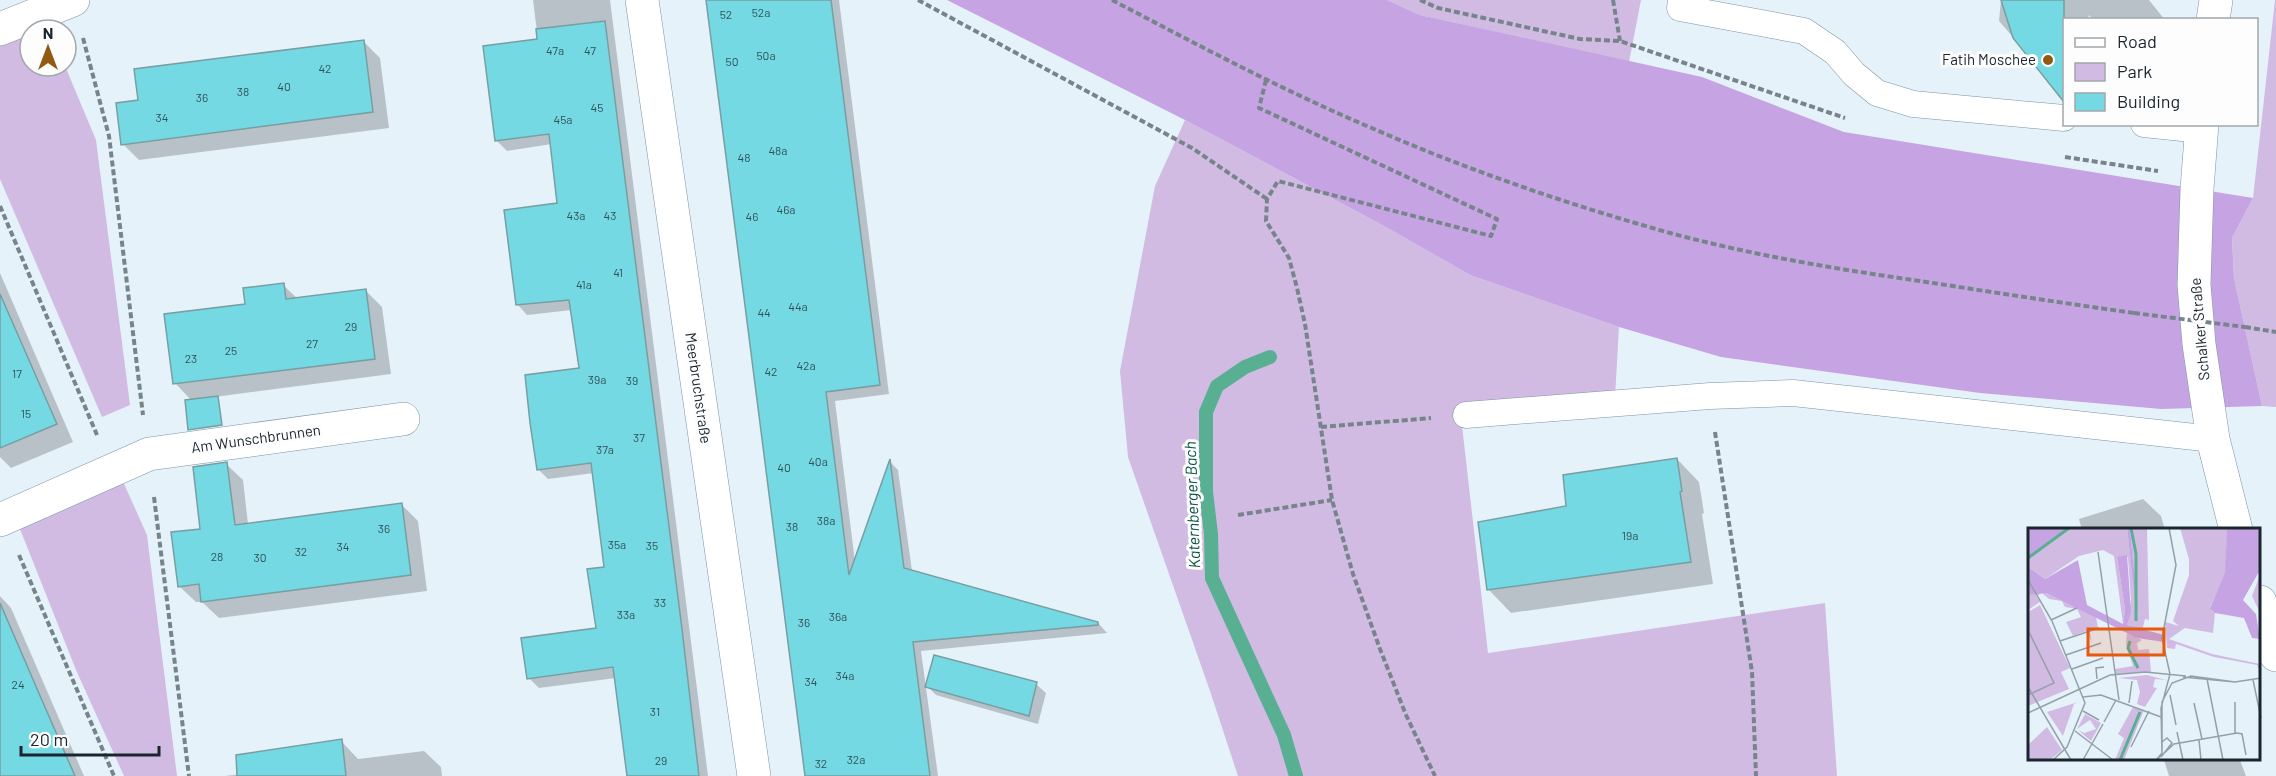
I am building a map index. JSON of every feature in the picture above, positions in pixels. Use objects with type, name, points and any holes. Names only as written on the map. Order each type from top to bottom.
[{"type":"street","points":[[0,29],[73,0]]},
{"type":"street","name":"Meerbruchstraße","points":[[642,0],[754,776]]},
{"type":"street","points":[[2214,18],[2216,0]]},
{"type":"street","name":"Schalker Straße","points":[[2202,127],[2197,189],[2194,285],[2199,344],[2213,439],[2235,528]]},
{"type":"street","name":"Am Wunschbrunnen","points":[[2,519],[149,454],[403,419]]},
{"type":"street","points":[[2261,608],[2276,654]]},
{"type":"lane","points":[[1681,0],[1680,8],[1804,31],[1836,52],[1854,74],[1877,93],[1912,104],[2063,118]]},
{"type":"lane","points":[[2183,126],[2202,127]]},
{"type":"lane","points":[[1466,415],[1710,396],[1793,393],[2213,439]]},
{"type":"path","points":[[73,0],[109,136],[189,776]]},
{"type":"path","points":[[918,0],[1192,148],[1268,199]]},
{"type":"path","points":[[1112,0],[1266,80],[1375,130],[1578,206],[1672,233],[1754,253],[1840,269],[2276,332]]},
{"type":"path","points":[[1420,0],[1438,8],[1580,39],[1620,41],[1613,0]]},
{"type":"path","points":[[1266,80],[1259,108],[1497,219],[1491,236],[1278,181],[1268,199],[1266,221],[1289,258],[1299,297],[1332,500],[1353,574],[1406,716],[1435,776]]},
{"type":"path","points":[[0,206],[112,471]]},
{"type":"path","points":[[1710,396],[1752,672],[1756,776]]},
{"type":"path","points":[[1321,427],[1466,415]]},
{"type":"path","points":[[1238,514],[1332,500]]},
{"type":"path","points":[[2,519],[114,776]]},
{"type":"green space","points":[[1387,0],[1641,0],[1629,62],[1420,15]]},
{"type":"green space","points":[[2275,0],[2276,407],[2262,406],[2234,278],[2232,238],[2253,198]]},
{"type":"green space","points":[[18,37],[18,78],[70,78],[96,140],[130,405],[102,417],[0,179],[0,44]]},
{"type":"green space","points":[[1185,120],[1384,226],[1470,275],[1619,327],[1615,397],[1460,408],[1488,653],[1825,603],[1837,776],[1238,776],[1128,457],[1120,371],[1155,186]]},
{"type":"green space","points":[[121,477],[147,535],[177,776],[124,776],[76,670],[16,519]]},
{"type":"shaded area","points":[[947,0],[1387,0],[1420,15],[1702,77],[1844,132],[2253,198],[2232,238],[2234,278],[2262,406],[2161,409],[1980,393],[1721,357],[1619,327],[1470,275],[1384,226],[1185,120]]},
{"type":"building","points":[[706,0],[831,0],[880,385],[826,392],[849,575],[890,459],[904,568],[1098,622],[1098,625],[913,642],[930,776],[805,776]]},
{"type":"building","name":"Fatih Moschee","points":[[2001,0],[2064,0],[2063,101],[2013,38]]},
{"type":"building","points":[[605,21],[699,776],[627,776],[613,667],[527,679],[521,638],[596,628],[587,569],[604,567],[591,463],[537,470],[530,423],[525,375],[579,368],[569,300],[516,305],[504,210],[557,203],[549,134],[495,141],[483,46],[537,39],[536,29]]},
{"type":"building","points":[[364,40],[373,112],[121,145],[116,103],[138,100],[134,69]]},
{"type":"building","points":[[284,283],[286,299],[366,289],[375,359],[173,384],[164,314],[245,304],[243,288]]},
{"type":"building","points":[[0,294],[57,424],[0,448]]},
{"type":"building","points":[[218,396],[222,425],[188,430],[185,400]]},
{"type":"building","points":[[1677,458],[1691,562],[1487,590],[1478,522],[1566,506],[1563,475]]},
{"type":"building","points":[[227,462],[235,525],[402,503],[411,575],[201,602],[199,584],[178,587],[171,532],[200,529],[193,467]]},
{"type":"building","points":[[0,603],[41,698],[75,776],[0,776]]},
{"type":"building","points":[[934,655],[1037,682],[1029,716],[925,687]]},
{"type":"building","points":[[342,739],[346,776],[237,776],[236,755]]},
{"type":"waterway","name":"Katernberger Bach","points":[[1270,357],[1245,367],[1217,386],[1206,412],[1206,492],[1211,534],[1212,578],[1284,735],[1296,776]]},
{"type":"place","name":"Fatih Moschee","points":[[2048,60]]}]
